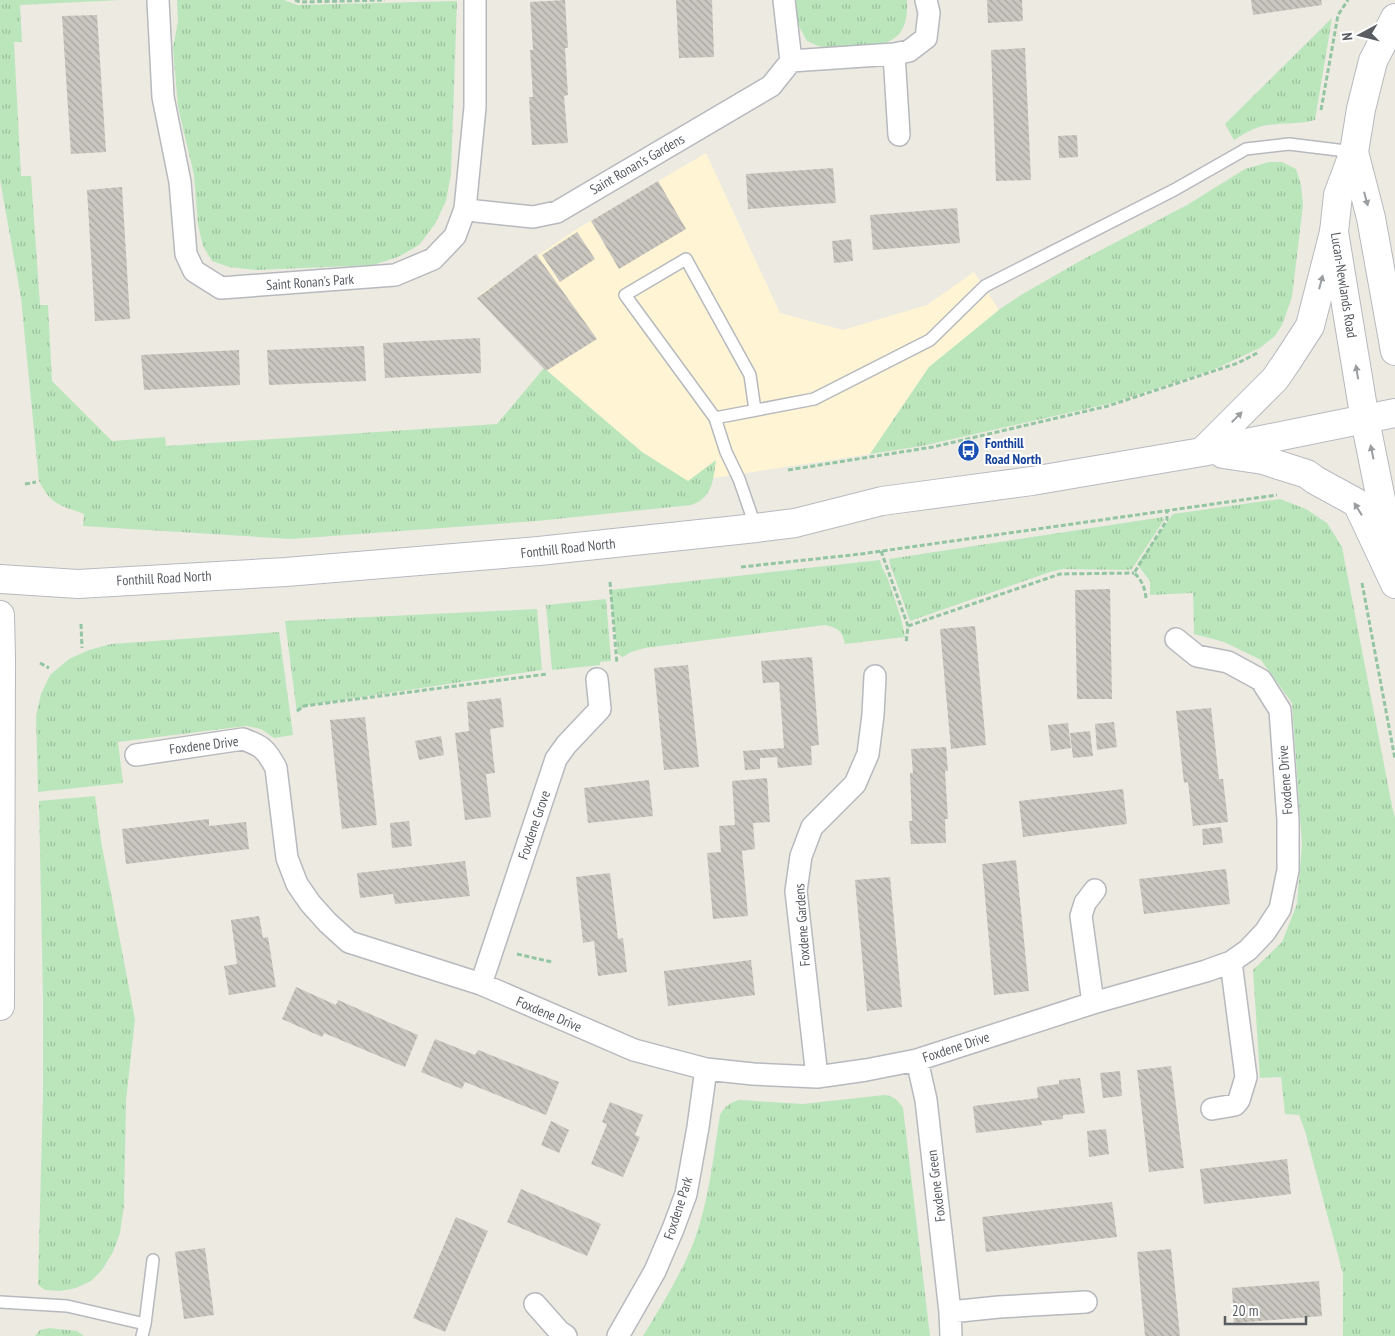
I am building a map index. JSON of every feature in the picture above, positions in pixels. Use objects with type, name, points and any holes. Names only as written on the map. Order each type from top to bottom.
[{"type":"main road","name":"Lucan-Newlands Road","points":[[1395,18],[1373,61],[1361,109],[1354,152],[1338,195],[1334,232],[1365,420],[1395,569]]},
{"type":"main road","name":"Lucan-Newlands Road","points":[[1354,152],[1371,218],[1395,351]]},
{"type":"main road","points":[[1202,452],[1275,379],[1310,326],[1334,232]]},
{"type":"main road","name":"Fonthill Road North","points":[[0,579],[78,584],[286,572],[539,551],[756,528],[795,523],[882,501],[1032,481],[1202,452],[1395,413]]},
{"type":"main road","points":[[1202,452],[1263,460],[1307,474],[1357,503],[1395,584]]},
{"type":"main road","points":[[0,614],[0,1006]]},
{"type":"street","name":"Saint Ronan's Park","points":[[158,0],[162,97],[180,182],[186,254],[194,271],[221,288],[395,275],[433,259],[455,236],[465,209],[475,107],[475,0]]},
{"type":"street","points":[[784,0],[791,61],[894,54],[909,51],[926,38],[929,13],[926,0]]},
{"type":"street","points":[[894,54],[899,135]]},
{"type":"street","name":"Saint Ronan's Gardens","points":[[465,209],[476,212],[533,217],[557,212],[771,86],[791,61]]},
{"type":"street","name":"Foxdene Drive","points":[[136,754],[243,739],[260,745],[270,756],[276,768],[287,858],[297,884],[310,903],[349,942],[481,984],[634,1050],[706,1069],[753,1074],[817,1077],[917,1060],[1092,1003],[1206,971],[1231,962],[1248,950],[1265,932],[1280,909],[1288,870],[1288,820],[1280,710],[1261,680],[1228,662],[1197,656],[1176,639]]},
{"type":"street","name":"Foxdene Gardens","points":[[817,1077],[796,890],[801,856],[812,827],[855,784],[868,754],[875,676]]},
{"type":"street","name":"Foxdene Grove","points":[[481,984],[556,759],[566,744],[600,709],[597,679]]},
{"type":"street","points":[[1092,1003],[1081,916],[1085,902],[1095,890]]},
{"type":"street","points":[[1212,1109],[1235,1105],[1239,1100],[1246,1076],[1231,962]]},
{"type":"street","name":"Foxdene Green","points":[[917,1060],[926,1100],[950,1312],[951,1336]]},
{"type":"street","name":"Foxdene Park","points":[[618,1336],[655,1271],[686,1194],[706,1069]]},
{"type":"street","points":[[950,1312],[1086,1302]]},
{"type":"street","points":[[535,1304],[559,1331],[566,1336]]},
{"type":"lane","points":[[715,418],[814,399],[930,340],[985,286],[1174,190],[1246,149],[1289,144],[1354,152]]},
{"type":"lane","points":[[755,410],[750,375],[686,259],[625,295],[715,418],[726,452],[756,528]]},
{"type":"lane","points":[[142,1336],[146,1324],[153,1260]]},
{"type":"lane","points":[[0,1302],[67,1306],[146,1324]]},
{"type":"path","points":[[294,0],[300,2],[385,0]]},
{"type":"path","points":[[1321,110],[1338,15],[1348,0]]},
{"type":"path","points":[[788,470],[933,447],[1108,406],[1238,363],[1262,350]]},
{"type":"path","points":[[25,484],[36,482]]},
{"type":"path","points":[[741,567],[881,551],[1282,494]]},
{"type":"path","points":[[1134,573],[1167,520],[1167,510]]},
{"type":"path","points":[[881,551],[908,626],[906,643]]},
{"type":"path","points":[[908,626],[1060,574],[1134,573],[1142,582],[1146,598]]},
{"type":"path","points":[[1361,579],[1395,759]]},
{"type":"path","points":[[610,582],[617,667]]},
{"type":"path","points":[[80,624],[82,648]]},
{"type":"path","points":[[40,663],[49,668]]},
{"type":"path","points":[[297,711],[304,706],[547,674]]},
{"type":"path","points":[[511,953],[552,962]]},
{"type":"shaded area","points":[[706,153],[780,313],[843,330],[927,305],[974,272],[999,310],[929,367],[870,454],[688,482],[642,452],[544,368],[480,294],[577,229]]},
{"type":"green space","points":[[0,0],[121,0],[20,5],[22,42],[14,42],[21,176],[31,176],[40,305],[48,305],[52,381],[112,441],[165,437],[166,446],[497,424],[544,368],[642,452],[688,481],[716,460],[713,481],[708,493],[704,498],[691,505],[537,521],[291,539],[83,526],[84,514],[52,500],[39,481],[21,298],[0,179]]},
{"type":"green space","points":[[177,0],[284,0],[297,5],[457,1],[451,174],[446,201],[435,224],[419,245],[398,257],[373,265],[256,270],[229,267],[212,261],[203,246],[198,225],[194,175],[178,107],[173,48],[178,21]]},
{"type":"green space","points":[[796,0],[907,0],[907,13],[905,24],[901,31],[888,42],[868,46],[829,49],[807,41],[797,23]]},
{"type":"green space","points":[[1332,18],[1315,120],[1259,127],[1234,140],[1225,124]]},
{"type":"green space","points":[[1269,162],[1282,162],[1296,169],[1301,185],[1303,205],[1292,297],[1282,325],[1275,336],[1260,348],[1215,369],[1112,403],[922,446],[870,454],[929,367],[1000,309],[1080,261],[1187,205],[1245,169]]},
{"type":"green space","points":[[1280,499],[1306,509],[1327,523],[1342,547],[1395,817],[1395,1336],[1343,1336],[1343,1274],[1305,1131],[1299,1115],[1285,1114],[1281,1077],[1260,1078],[1253,970],[1282,942],[1297,904],[1302,844],[1292,703],[1261,660],[1224,642],[1194,634],[1193,593],[1150,595],[1150,581],[1137,564],[1173,514]]},
{"type":"green space","points":[[1163,517],[1164,520],[1132,569],[1063,569],[1050,572],[910,621],[889,559]]},
{"type":"green space","points":[[880,560],[898,608],[905,637],[845,644],[839,630],[825,625],[645,648],[631,652],[623,657],[618,654],[610,590]]},
{"type":"green space","points":[[606,599],[611,661],[600,662],[600,665],[552,670],[546,605]]},
{"type":"green space","points":[[537,609],[542,670],[308,705],[297,713],[285,621]]},
{"type":"green space","points":[[279,632],[293,735],[274,738],[261,729],[246,726],[118,742],[123,783],[38,792],[36,716],[41,694],[50,675],[69,659],[89,650],[111,644]]},
{"type":"green space","points":[[95,796],[101,841],[135,1019],[126,1101],[124,1205],[120,1233],[113,1252],[102,1270],[91,1281],[76,1288],[60,1291],[45,1290],[38,1285],[43,1091],[39,801]]},
{"type":"green space","points":[[884,1095],[895,1099],[903,1108],[930,1336],[643,1336],[680,1271],[697,1233],[709,1183],[720,1115],[726,1107],[740,1100],[803,1104]]},
{"type":"green space","points":[[49,1328],[77,1331],[84,1336],[35,1336],[40,1330]]},
{"type":"building","points":[[565,0],[568,48],[565,48],[568,95],[564,96],[568,143],[532,145],[529,97],[533,97],[530,50],[533,50],[530,2]]},
{"type":"building","points":[[676,0],[712,0],[714,57],[679,58]]},
{"type":"building","points":[[987,0],[1022,0],[1023,21],[988,23]]},
{"type":"building","points":[[1251,0],[1321,0],[1322,5],[1253,15]]},
{"type":"building","points":[[97,15],[106,152],[71,154],[62,16]]},
{"type":"building","points":[[1025,48],[1031,180],[996,181],[991,50]]},
{"type":"building","points":[[1077,135],[1078,157],[1059,158],[1058,136]]},
{"type":"building","points":[[833,168],[836,203],[748,209],[746,174]]},
{"type":"building","points":[[658,181],[686,229],[619,269],[591,221]]},
{"type":"building","points":[[122,187],[130,319],[95,321],[87,190]]},
{"type":"building","points":[[957,208],[960,243],[873,250],[870,215]]},
{"type":"building","points":[[577,232],[595,259],[560,282],[542,255]]},
{"type":"building","points":[[851,239],[853,261],[834,263],[832,241]]},
{"type":"building","points":[[536,254],[597,339],[546,371],[477,298]]},
{"type":"building","points":[[480,338],[481,373],[385,378],[383,343]]},
{"type":"building","points":[[364,346],[366,381],[269,385],[267,350]]},
{"type":"building","points":[[239,350],[240,385],[144,390],[141,355]]},
{"type":"building","points":[[1110,589],[1112,699],[1077,699],[1075,590]]},
{"type":"building","points":[[975,626],[986,745],[951,749],[940,629]]},
{"type":"building","points":[[812,657],[819,745],[811,746],[812,765],[778,768],[777,757],[760,758],[760,769],[745,770],[743,751],[784,748],[779,682],[763,683],[761,661]]},
{"type":"building","points":[[688,665],[699,767],[664,770],[654,668]]},
{"type":"building","points":[[501,698],[504,727],[490,729],[495,773],[486,774],[491,817],[465,820],[455,733],[469,731],[467,702]]},
{"type":"building","points":[[1211,708],[1219,779],[1223,779],[1228,822],[1193,826],[1188,782],[1184,783],[1176,711]]},
{"type":"building","points":[[365,717],[377,825],[342,829],[330,720]]},
{"type":"building","points":[[1114,722],[1117,747],[1097,750],[1095,724]]},
{"type":"building","points":[[1068,723],[1071,748],[1051,751],[1048,725]]},
{"type":"building","points":[[1090,731],[1093,756],[1073,758],[1070,733]]},
{"type":"building","points":[[441,736],[444,755],[419,760],[415,741]]},
{"type":"building","points":[[946,747],[948,771],[945,771],[948,819],[945,819],[946,843],[911,844],[909,821],[912,821],[910,773],[913,773],[911,749]]},
{"type":"building","points":[[767,778],[770,822],[753,823],[755,849],[742,851],[748,916],[713,919],[707,853],[721,852],[719,826],[735,825],[732,781]]},
{"type":"building","points":[[649,780],[653,816],[588,823],[584,788]]},
{"type":"building","points":[[1123,789],[1127,824],[1023,837],[1019,801]]},
{"type":"building","points":[[209,819],[209,826],[246,822],[249,849],[126,864],[122,829]]},
{"type":"building","points":[[409,821],[412,846],[392,848],[390,823]]},
{"type":"building","points":[[1221,827],[1223,843],[1203,845],[1202,829]]},
{"type":"building","points":[[1016,860],[1029,991],[994,995],[982,864]]},
{"type":"building","points":[[465,861],[470,896],[395,904],[393,894],[360,898],[357,873]]},
{"type":"building","points":[[1226,869],[1230,904],[1144,914],[1139,879]]},
{"type":"building","points":[[610,873],[618,939],[623,938],[627,972],[598,976],[594,941],[583,943],[576,877]]},
{"type":"building","points":[[890,877],[902,1007],[867,1011],[855,880]]},
{"type":"building","points":[[259,916],[263,938],[268,937],[276,987],[229,995],[224,966],[237,964],[231,920]]},
{"type":"building","points":[[751,960],[755,995],[668,1006],[664,971]]},
{"type":"building","points":[[296,987],[336,1005],[338,1000],[418,1035],[405,1067],[324,1033],[322,1037],[282,1019]]},
{"type":"building","points":[[435,1039],[475,1055],[478,1050],[559,1082],[546,1115],[465,1082],[462,1089],[421,1072]]},
{"type":"building","points":[[1171,1066],[1184,1168],[1149,1172],[1137,1070]]},
{"type":"building","points":[[1120,1071],[1122,1096],[1103,1098],[1100,1073]]},
{"type":"building","points":[[1080,1078],[1085,1113],[1063,1115],[1063,1119],[1041,1121],[1042,1125],[976,1133],[973,1106],[1038,1098],[1037,1087],[1059,1084],[1059,1080]]},
{"type":"building","points":[[610,1102],[643,1115],[635,1135],[640,1137],[623,1177],[591,1164],[607,1124],[602,1122]]},
{"type":"building","points":[[551,1121],[569,1130],[559,1153],[541,1145]]},
{"type":"building","points":[[1106,1129],[1109,1154],[1089,1157],[1087,1131]]},
{"type":"building","points":[[1287,1159],[1291,1194],[1204,1204],[1200,1169]]},
{"type":"building","points":[[521,1189],[601,1224],[587,1256],[507,1222]]},
{"type":"building","points":[[1112,1202],[1117,1237],[986,1252],[982,1217]]},
{"type":"building","points":[[456,1217],[488,1231],[445,1332],[413,1318]]},
{"type":"building","points":[[205,1248],[214,1315],[184,1319],[175,1252]]},
{"type":"building","points":[[1171,1249],[1180,1336],[1145,1336],[1137,1252]]},
{"type":"building","points":[[1319,1281],[1322,1316],[1234,1323],[1232,1288]]},
{"type":"place","name":"Fonthill Road North","points":[[969,451]]}]
